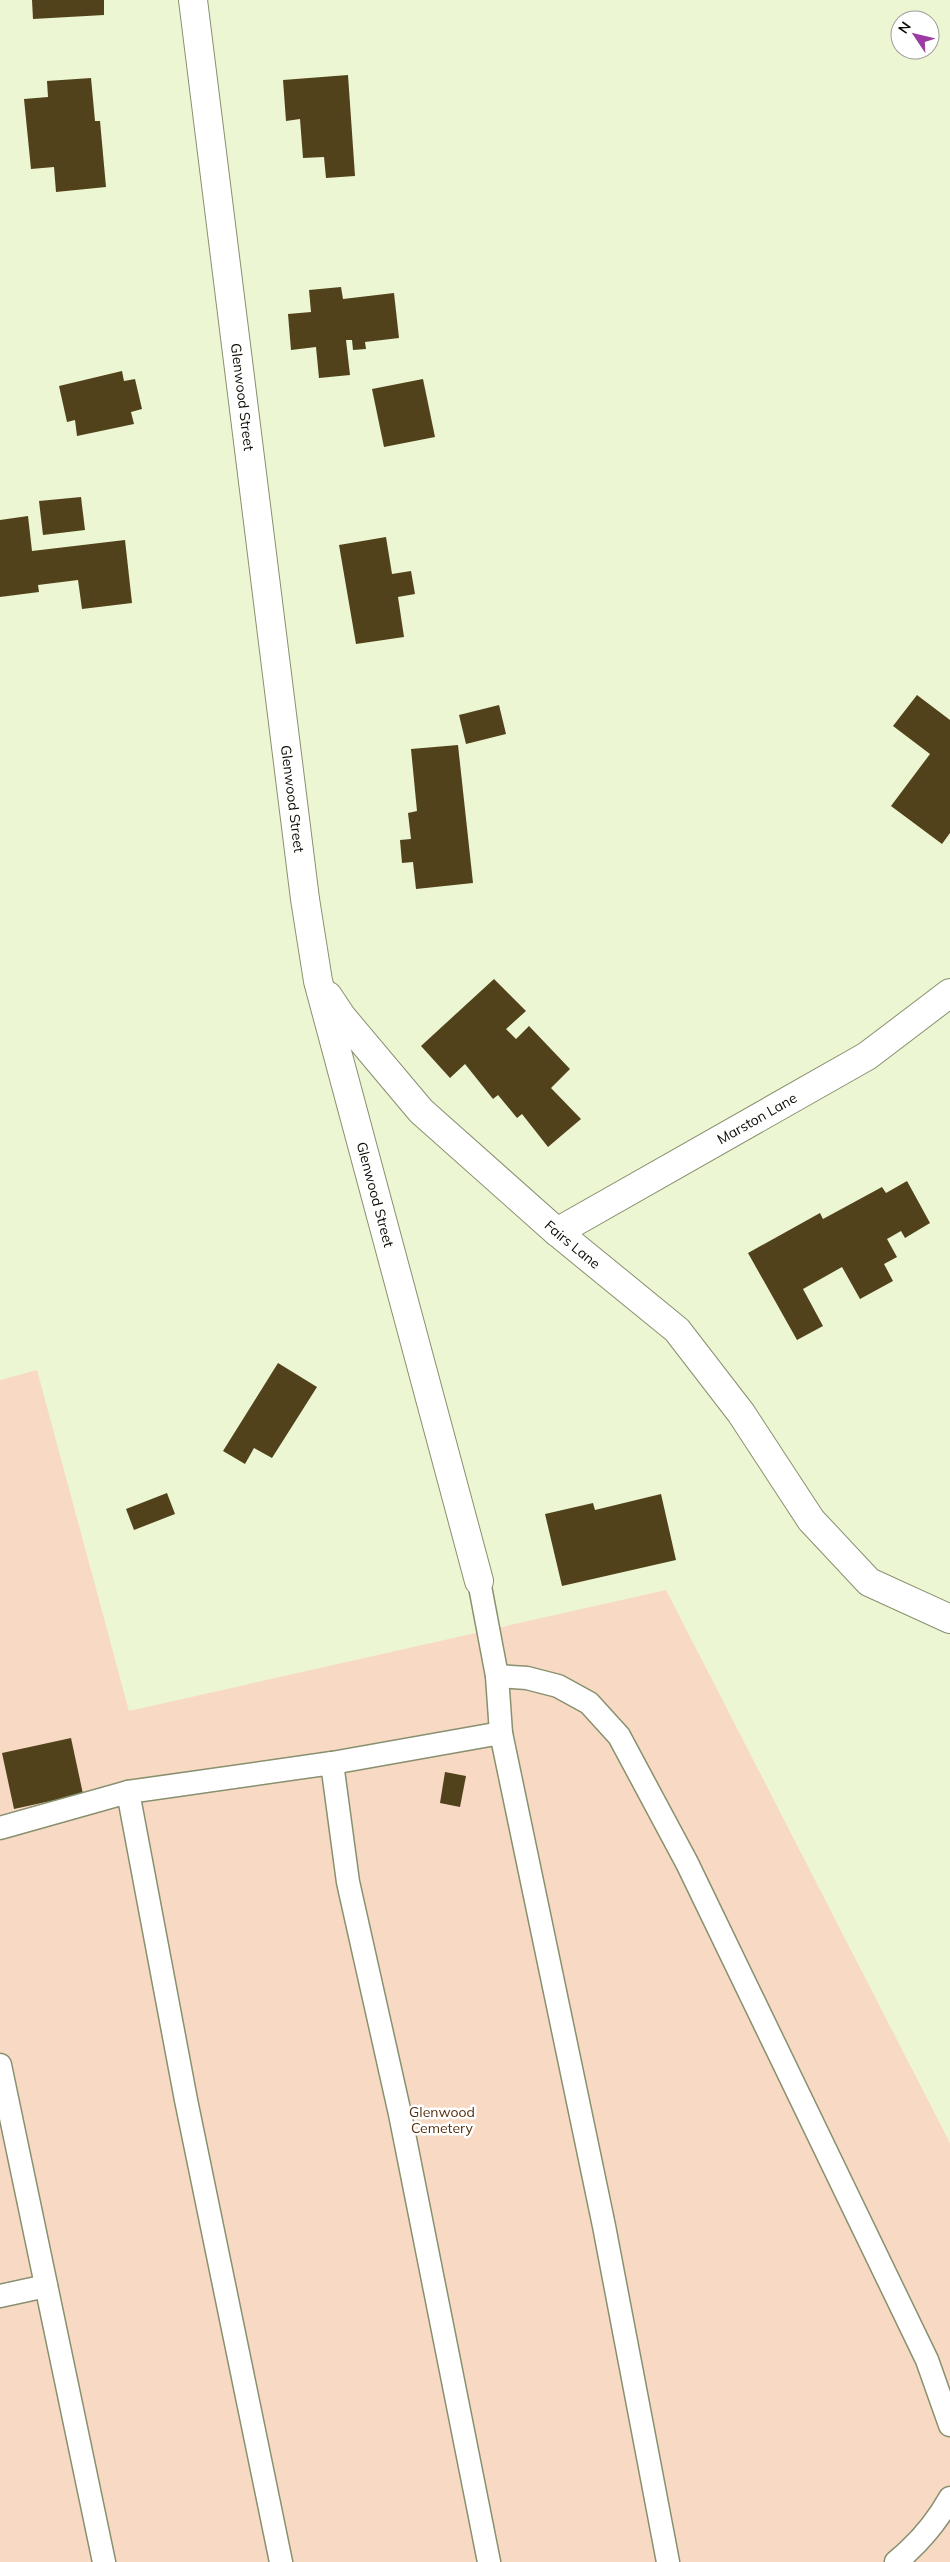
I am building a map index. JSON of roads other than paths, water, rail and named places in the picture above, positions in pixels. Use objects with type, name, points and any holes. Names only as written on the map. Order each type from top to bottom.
[{"type":"street","name":"Glenwood Street","points":[[193,0],[305,899],[318,981],[479,1581]]},
{"type":"street","name":"Fairs Lane","points":[[318,981],[342,1017],[421,1111],[557,1232],[677,1330],[741,1414],[812,1520],[869,1582],[950,1619]]},
{"type":"street","name":"Marston Lane","points":[[557,1232],[867,1056],[950,993]]},
{"type":"lane","points":[[479,1581],[497,1676],[501,1733],[604,2226],[668,2562]]},
{"type":"lane","points":[[497,1676],[527,1678],[558,1686],[588,1703],[619,1736],[686,1862],[923,2351],[950,2425]]},
{"type":"lane","points":[[0,1828],[128,1792],[332,1763],[501,1733]]},
{"type":"lane","points":[[332,1763],[348,1882],[400,2114],[489,2562]]},
{"type":"lane","points":[[128,1792],[186,2100],[281,2562]]},
{"type":"lane","points":[[0,2065],[104,2562]]},
{"type":"lane","points":[[0,2296],[46,2286]]},
{"type":"lane","points":[[896,2562],[916,2546],[938,2519],[950,2498]]},
{"type":"park label","name":"Glenwood Cemetery","points":[[442,2120]]}]
